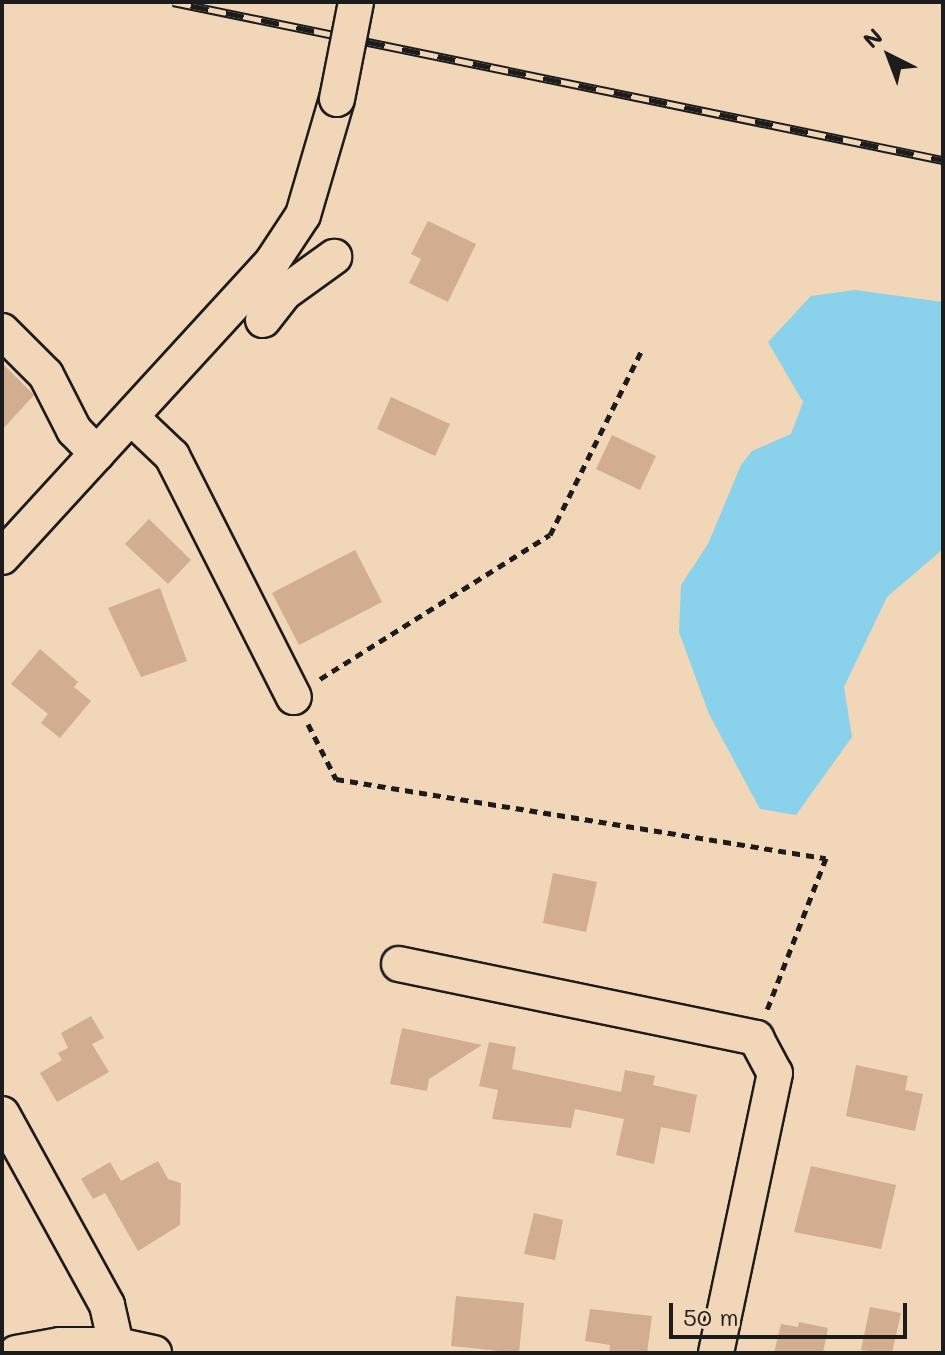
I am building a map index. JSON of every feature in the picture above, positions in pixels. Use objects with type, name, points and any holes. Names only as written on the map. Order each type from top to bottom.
[{"type":"street","points":[[263,320],[269,288],[322,166],[356,2]]},
{"type":"street","points":[[2,557],[131,417],[269,288],[334,257]]},
{"type":"street","points":[[2,331],[46,375],[74,430],[97,454]]},
{"type":"street","points":[[131,417],[172,456],[294,697]]},
{"type":"street","points":[[399,964],[756,1038],[775,1073],[716,1353]]},
{"type":"street","points":[[2,1114],[107,1305],[116,1345]]},
{"type":"street","points":[[16,1353],[60,1345],[116,1345],[154,1353]]},
{"type":"street","points":[[2,1347],[7,1353]]},
{"type":"path","points":[[643,348],[550,535],[294,697],[336,779],[826,858],[756,1038]]},
{"type":"water","points":[[855,290],[943,302],[943,549],[887,597],[844,687],[852,737],[796,815],[760,809],[709,714],[679,632],[681,585],[708,544],[741,465],[752,451],[791,434],[803,402],[768,342],[811,296]]},
{"type":"building","points":[[428,221],[476,244],[448,302],[409,283],[421,259],[411,254]]},
{"type":"building","points":[[2,363],[34,395],[2,430]]},
{"type":"building","points":[[391,397],[450,424],[435,456],[377,429]]},
{"type":"building","points":[[612,435],[656,456],[640,490],[596,469]]},
{"type":"building","points":[[149,519],[191,560],[168,584],[125,544]]},
{"type":"building","points":[[355,550],[382,602],[299,645],[272,593]]},
{"type":"building","points":[[160,588],[187,661],[141,677],[108,608]]},
{"type":"building","points":[[40,649],[78,682],[74,687],[91,701],[60,738],[41,723],[48,714],[11,684]]},
{"type":"building","points":[[553,873],[597,882],[586,932],[543,923]]},
{"type":"building","points":[[91,1016],[104,1038],[92,1044],[109,1072],[57,1102],[40,1073],[62,1060],[58,1053],[68,1048],[61,1033]]},
{"type":"building","points":[[402,1028],[482,1045],[429,1079],[427,1091],[390,1084]]},
{"type":"building","points":[[489,1042],[516,1047],[512,1069],[621,1092],[625,1070],[655,1076],[653,1085],[697,1095],[690,1133],[661,1127],[654,1164],[616,1155],[624,1119],[575,1109],[571,1128],[492,1119],[498,1090],[479,1086]]},
{"type":"building","points":[[856,1065],[908,1076],[905,1090],[923,1094],[915,1131],[846,1116]]},
{"type":"building","points":[[158,1161],[168,1179],[181,1183],[180,1225],[138,1251],[105,1193],[93,1199],[81,1179],[110,1162],[121,1181]]},
{"type":"building","points":[[811,1166],[896,1185],[881,1249],[794,1232]]},
{"type":"building","points":[[534,1213],[563,1220],[555,1260],[524,1254]]},
{"type":"building","points":[[456,1296],[524,1303],[519,1353],[451,1346]]},
{"type":"building","points":[[870,1307],[901,1313],[892,1353],[861,1350]]},
{"type":"building","points":[[590,1309],[652,1316],[647,1353],[609,1353],[610,1345],[585,1341]]},
{"type":"building","points":[[799,1322],[828,1328],[823,1353],[774,1353],[781,1324],[798,1327]]},
{"type":"railway","points":[[173,2],[943,160]]}]
